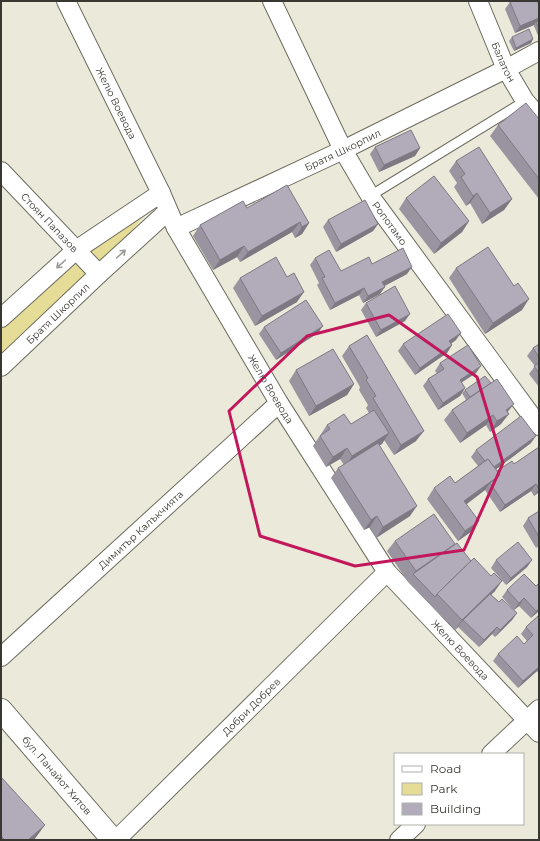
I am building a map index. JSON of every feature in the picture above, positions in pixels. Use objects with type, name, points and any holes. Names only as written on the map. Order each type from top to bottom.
[{"type":"street","name":"Желю Воевода","points":[[66,1],[161,193],[176,228],[279,402],[387,572],[535,721]]},
{"type":"street","name":"Ропотамо","points":[[272,1],[343,150],[370,196],[539,426]]},
{"type":"street","name":"Балатон","points":[[478,1],[506,69],[525,101],[539,117]]},
{"type":"street","name":"Братя Шкорпил","points":[[176,228],[343,150],[539,51]]},
{"type":"street","name":"Стоян Папазов","points":[[1,171],[99,274]]},
{"type":"street","points":[[1,318],[76,250],[161,193]]},
{"type":"street","name":"Братя Шкорпил","points":[[1,367],[168,211]]},
{"type":"street","name":"Димитър Калъкчията","points":[[1,657],[279,402]]},
{"type":"street","name":"Добри Добрев","points":[[114,840],[387,572]]},
{"type":"street","name":"бул. Панайот Хитов","points":[[1,710],[114,840]]},
{"type":"street","points":[[492,753],[535,721]]},
{"type":"street","points":[[399,840],[415,825]]},
{"type":"lane","points":[[370,196],[525,101]]},
{"type":"highlighted area","points":[[389,315],[477,377],[503,463],[464,550],[355,566],[260,536],[229,411],[307,336]]},
{"type":"green space","points":[[161,193],[99,274],[1,367],[1,318]]},
{"type":"building","points":[[537,1],[539,5],[539,18],[520,26],[510,2]]},
{"type":"building","points":[[539,21],[539,28],[536,22]]},
{"type":"building","points":[[529,29],[533,39],[516,48],[512,37]]},
{"type":"building","points":[[526,103],[539,119],[539,179],[498,125]]},
{"type":"building","points":[[411,130],[420,148],[384,165],[375,147]]},
{"type":"building","points":[[479,147],[512,199],[490,213],[477,193],[473,196],[461,177],[465,174],[456,161]]},
{"type":"building","points":[[434,176],[469,221],[441,243],[406,198]]},
{"type":"building","points":[[287,185],[309,223],[302,227],[300,222],[248,252],[244,246],[220,260],[200,225],[243,201],[247,208]]},
{"type":"building","points":[[365,200],[378,224],[341,244],[328,220]]},
{"type":"building","points":[[488,247],[514,286],[518,283],[529,299],[493,323],[456,268]]},
{"type":"building","points":[[403,248],[412,267],[382,282],[385,287],[368,296],[364,288],[335,303],[322,278],[325,277],[315,258],[329,250],[341,271],[369,257],[372,264]]},
{"type":"building","points":[[276,257],[287,277],[294,273],[304,292],[262,316],[240,278]]},
{"type":"building","points":[[395,286],[410,314],[381,330],[366,303]]},
{"type":"building","points":[[306,300],[323,326],[281,353],[264,327]]},
{"type":"building","points":[[448,314],[461,333],[449,341],[452,345],[420,368],[403,344]]},
{"type":"building","points":[[367,335],[424,431],[401,445],[373,398],[376,396],[366,380],[368,378],[349,346]]},
{"type":"building","points":[[539,344],[539,357],[533,348]]},
{"type":"building","points":[[468,345],[481,366],[460,380],[465,388],[443,403],[428,379],[444,369],[440,363]]},
{"type":"building","points":[[333,349],[354,384],[316,406],[296,370]]},
{"type":"building","points":[[539,363],[539,373],[534,366]]},
{"type":"building","points":[[485,376],[491,383],[470,397],[465,390]]},
{"type":"building","points":[[497,379],[514,404],[506,410],[509,414],[497,421],[493,415],[467,433],[452,410]]},
{"type":"building","points":[[374,410],[389,433],[352,456],[347,448],[333,457],[320,436],[330,429],[327,425],[344,414],[351,424]]},
{"type":"building","points":[[521,416],[536,436],[494,467],[488,459],[485,461],[476,450]]},
{"type":"building","points":[[378,443],[417,506],[383,527],[377,516],[371,520],[338,468]]},
{"type":"building","points":[[539,447],[539,489],[536,484],[505,505],[490,483],[500,475],[497,471],[512,461],[514,464]]},
{"type":"building","points":[[488,459],[500,475],[464,501],[479,521],[465,531],[434,488],[450,476],[455,483]]},
{"type":"building","points":[[539,511],[539,537],[528,518]]},
{"type":"building","points":[[434,514],[455,544],[416,571],[395,541]]},
{"type":"building","points":[[518,542],[532,560],[511,578],[496,560]]},
{"type":"building","points":[[457,543],[471,561],[435,597],[413,574]]},
{"type":"building","points":[[474,558],[491,576],[494,573],[502,581],[462,620],[437,594]]},
{"type":"building","points":[[524,574],[536,586],[539,583],[539,609],[536,611],[524,598],[519,603],[507,590]]},
{"type":"building","points":[[490,594],[499,602],[502,599],[517,613],[500,630],[497,627],[484,640],[463,620]]},
{"type":"building","points":[[539,615],[539,667],[523,681],[498,654],[517,636],[524,644],[533,635],[526,627]]},
{"type":"building","points":[[1,777],[45,825],[28,840],[5,840],[1,836]]}]
